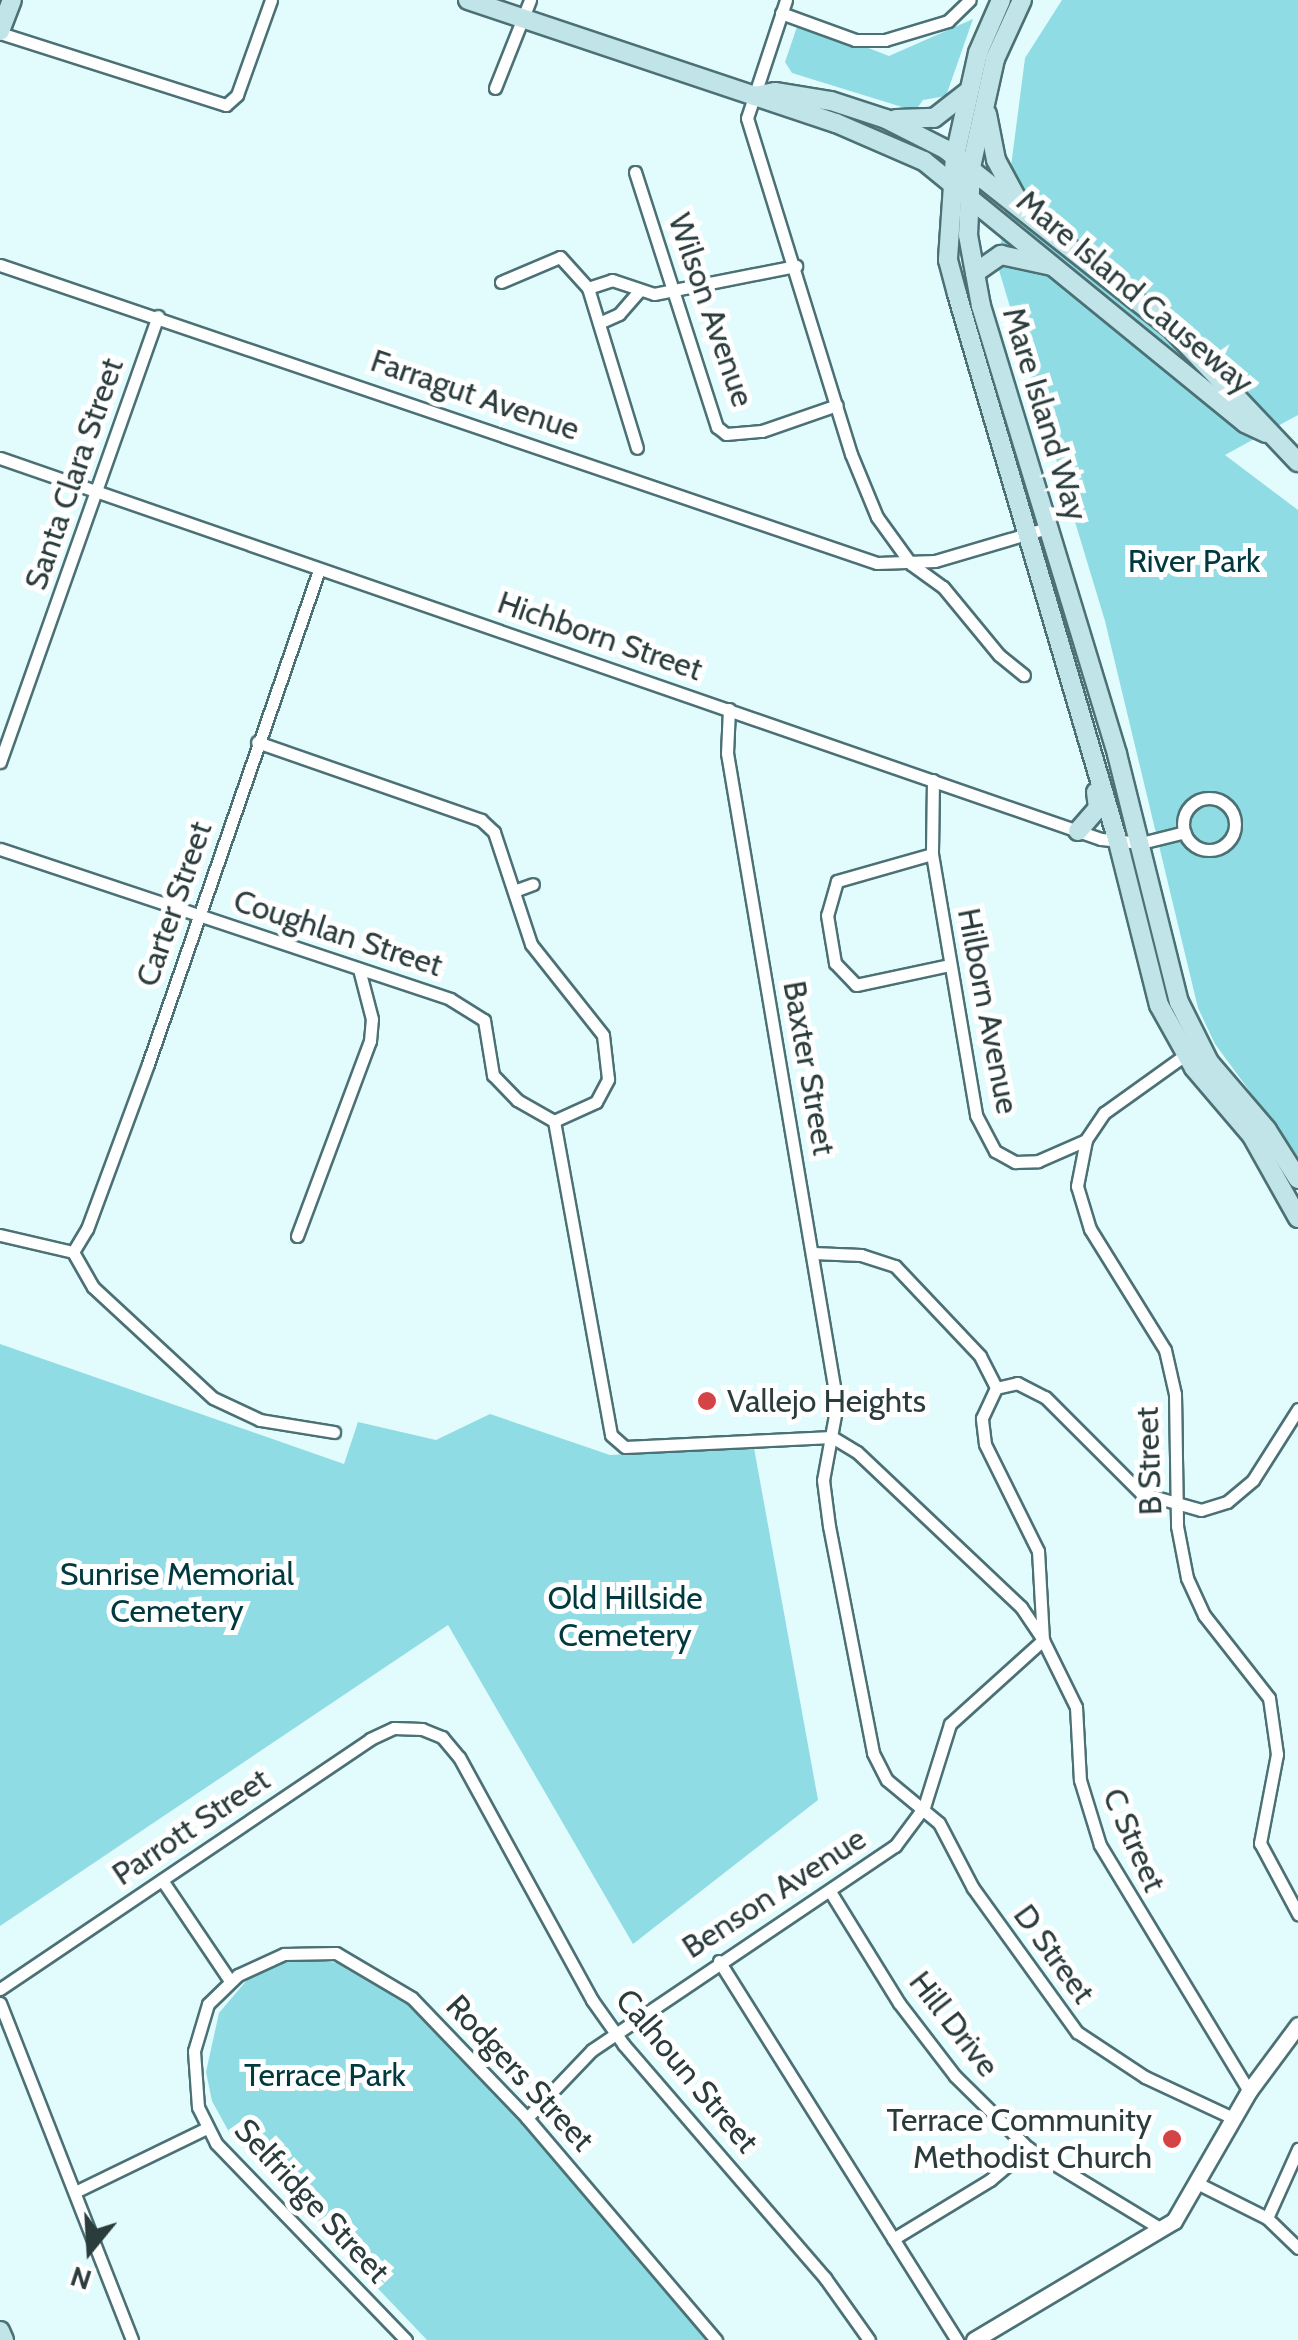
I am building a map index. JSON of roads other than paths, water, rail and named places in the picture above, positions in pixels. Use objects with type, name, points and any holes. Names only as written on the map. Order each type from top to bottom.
[{"type":"main road","points":[[0,32],[12,0]]},
{"type":"main road","name":"Mare Island Causeway","points":[[468,0],[873,137],[960,187],[1067,272],[1245,424],[1266,433]]},
{"type":"main road","name":"Mare Island Way","points":[[1001,0],[966,93],[963,162],[948,260],[1024,536],[1093,772],[1118,842]]},
{"type":"main road","name":"Mare Island Way","points":[[963,162],[1022,0]]},
{"type":"main road","points":[[988,91],[996,160],[1028,213]]},
{"type":"main road","points":[[754,96],[802,96],[886,119],[934,118],[966,93]]},
{"type":"main road","name":"Mare Island Causeway","points":[[886,119],[963,162],[1173,330],[1266,433],[1298,462]]},
{"type":"main road","name":"Mare Island Way","points":[[960,187],[975,273],[1141,842]]},
{"type":"main road","points":[[975,273],[992,259],[1015,255],[1067,272]]},
{"type":"main road","points":[[1078,831],[1098,808],[1093,772]]},
{"type":"main road","points":[[1118,842],[1146,965],[1192,1050],[1252,1136],[1298,1218]]},
{"type":"main road","points":[[1141,842],[1167,964],[1192,1050],[1298,1179]]},
{"type":"main road","points":[[0,2331],[4,2340]]},
{"type":"street","points":[[0,32],[131,78],[226,105],[237,95],[271,0]]},
{"type":"street","points":[[495,88],[530,0]]},
{"type":"street","points":[[970,0],[948,21],[885,40],[855,40],[784,6],[746,118],[869,500],[910,564],[943,587],[999,655],[1024,675]]},
{"type":"street","name":"Wilson Avenue","points":[[635,172],[710,412],[726,434],[762,431],[837,405]]},
{"type":"street","points":[[500,282],[560,258],[588,288],[637,448]]},
{"type":"street","name":"Farragut Avenue","points":[[0,265],[837,550],[877,563],[910,564]]},
{"type":"street","points":[[588,288],[612,280],[638,292],[673,289],[796,266]]},
{"type":"street","points":[[599,323],[619,314],[638,292]]},
{"type":"street","name":"Santa Clara Street","points":[[0,762],[158,316]]},
{"type":"street","name":"Hichborn Street","points":[[0,458],[1078,831],[1118,842],[1141,842],[1185,832]]},
{"type":"street","points":[[910,564],[1047,528]]},
{"type":"street","name":"Carter Street","points":[[73,1252],[87,1230],[319,570]]},
{"type":"street","name":"Baxter Street","points":[[730,709],[727,753],[814,1253],[836,1404],[823,1480],[827,1511],[873,1753],[887,1780],[924,1807]]},
{"type":"street","points":[[257,742],[481,820],[494,832],[531,944],[602,1035],[608,1079],[596,1102],[554,1121],[586,1273],[608,1422],[625,1448],[832,1437]]},
{"type":"street","name":"Hilborn Avenue","points":[[933,780],[932,854],[976,1116],[995,1151],[1015,1162],[1038,1161],[1086,1140]]},
{"type":"street","name":"Hichborn Street","points":[[1203,799],[1225,803],[1235,820],[1221,847],[1204,849],[1185,832],[1185,815],[1203,799]]},
{"type":"street","name":"Coughlan Street","points":[[0,849],[450,999],[484,1020],[501,1089],[554,1121]]},
{"type":"street","points":[[932,854],[837,881],[827,915],[835,963],[856,985],[948,965]]},
{"type":"street","points":[[514,891],[534,884]]},
{"type":"street","points":[[297,1236],[370,1040],[372,1019],[359,970]]},
{"type":"street","points":[[1086,1140],[1104,1113],[1192,1050]]},
{"type":"street","name":"B Street","points":[[1086,1140],[1077,1186],[1082,1208],[1169,1364],[1181,1508],[1178,1526],[1196,1601],[1269,1698],[1277,1754],[1260,1844],[1298,1914]]},
{"type":"street","points":[[0,1235],[73,1252],[93,1287],[176,1368],[225,1406],[252,1417],[334,1432]]},
{"type":"street","points":[[814,1253],[862,1255],[895,1266],[980,1356],[996,1388]]},
{"type":"street","points":[[996,1388],[1017,1384],[1044,1397],[1126,1481],[1181,1508],[1201,1510],[1241,1492],[1298,1410]]},
{"type":"street","points":[[996,1388],[982,1418],[985,1444],[1038,1551],[1043,1640]]},
{"type":"street","name":"C Street","points":[[832,1437],[857,1452],[1021,1607],[1043,1640],[1076,1707],[1080,1780],[1100,1845],[1250,2091]]},
{"type":"street","name":"Benson Avenue","points":[[527,2118],[570,2069],[616,2033],[896,1846],[924,1807],[950,1724],[1043,1640]]},
{"type":"street","name":"Parrott Street","points":[[0,1989],[370,1739],[394,1728],[418,1729]]},
{"type":"street","name":"Calhoun Street","points":[[418,1729],[442,1737],[459,1757],[616,2033],[825,2278],[869,2340]]},
{"type":"street","name":"D Street","points":[[924,1807],[982,1901],[1076,2032],[1145,2077],[1233,2118]]},
{"type":"street","points":[[162,1880],[230,1981]]},
{"type":"street","name":"Hill Drive","points":[[831,1893],[921,2035],[1028,2148],[1162,2228]]},
{"type":"street","name":"Rodgers Street","points":[[230,1981],[299,1950],[356,1961],[412,1998],[527,2118],[716,2340]]},
{"type":"street","points":[[719,1961],[956,2340]]},
{"type":"street","name":"Selfridge Street","points":[[230,1981],[208,2004],[194,2051],[198,2107],[207,2128],[406,2340]]},
{"type":"street","points":[[0,2003],[132,2340]]},
{"type":"street","points":[[974,2340],[1162,2228],[1184,2210],[1233,2118],[1298,2025]]},
{"type":"street","points":[[75,2192],[207,2128]]},
{"type":"street","points":[[894,2239],[990,2180],[1028,2148]]},
{"type":"street","points":[[1267,2218],[1298,2148]]},
{"type":"street","points":[[1199,2184],[1267,2218],[1298,2248]]},
{"type":"place","name":"Vallejo Heights","points":[[707,1401]]},
{"type":"place","name":"Terrace Community Methodist Church","points":[[1172,2139]]},
{"type":"park label","name":"River Park","points":[[1194,561]]},
{"type":"park label","name":"Sunrise Memorial Cemetery","points":[[177,1594]]},
{"type":"park label","name":"Old Hillside Cemetery","points":[[625,1618]]},
{"type":"park label","name":"Terrace Park","points":[[325,2075]]}]
